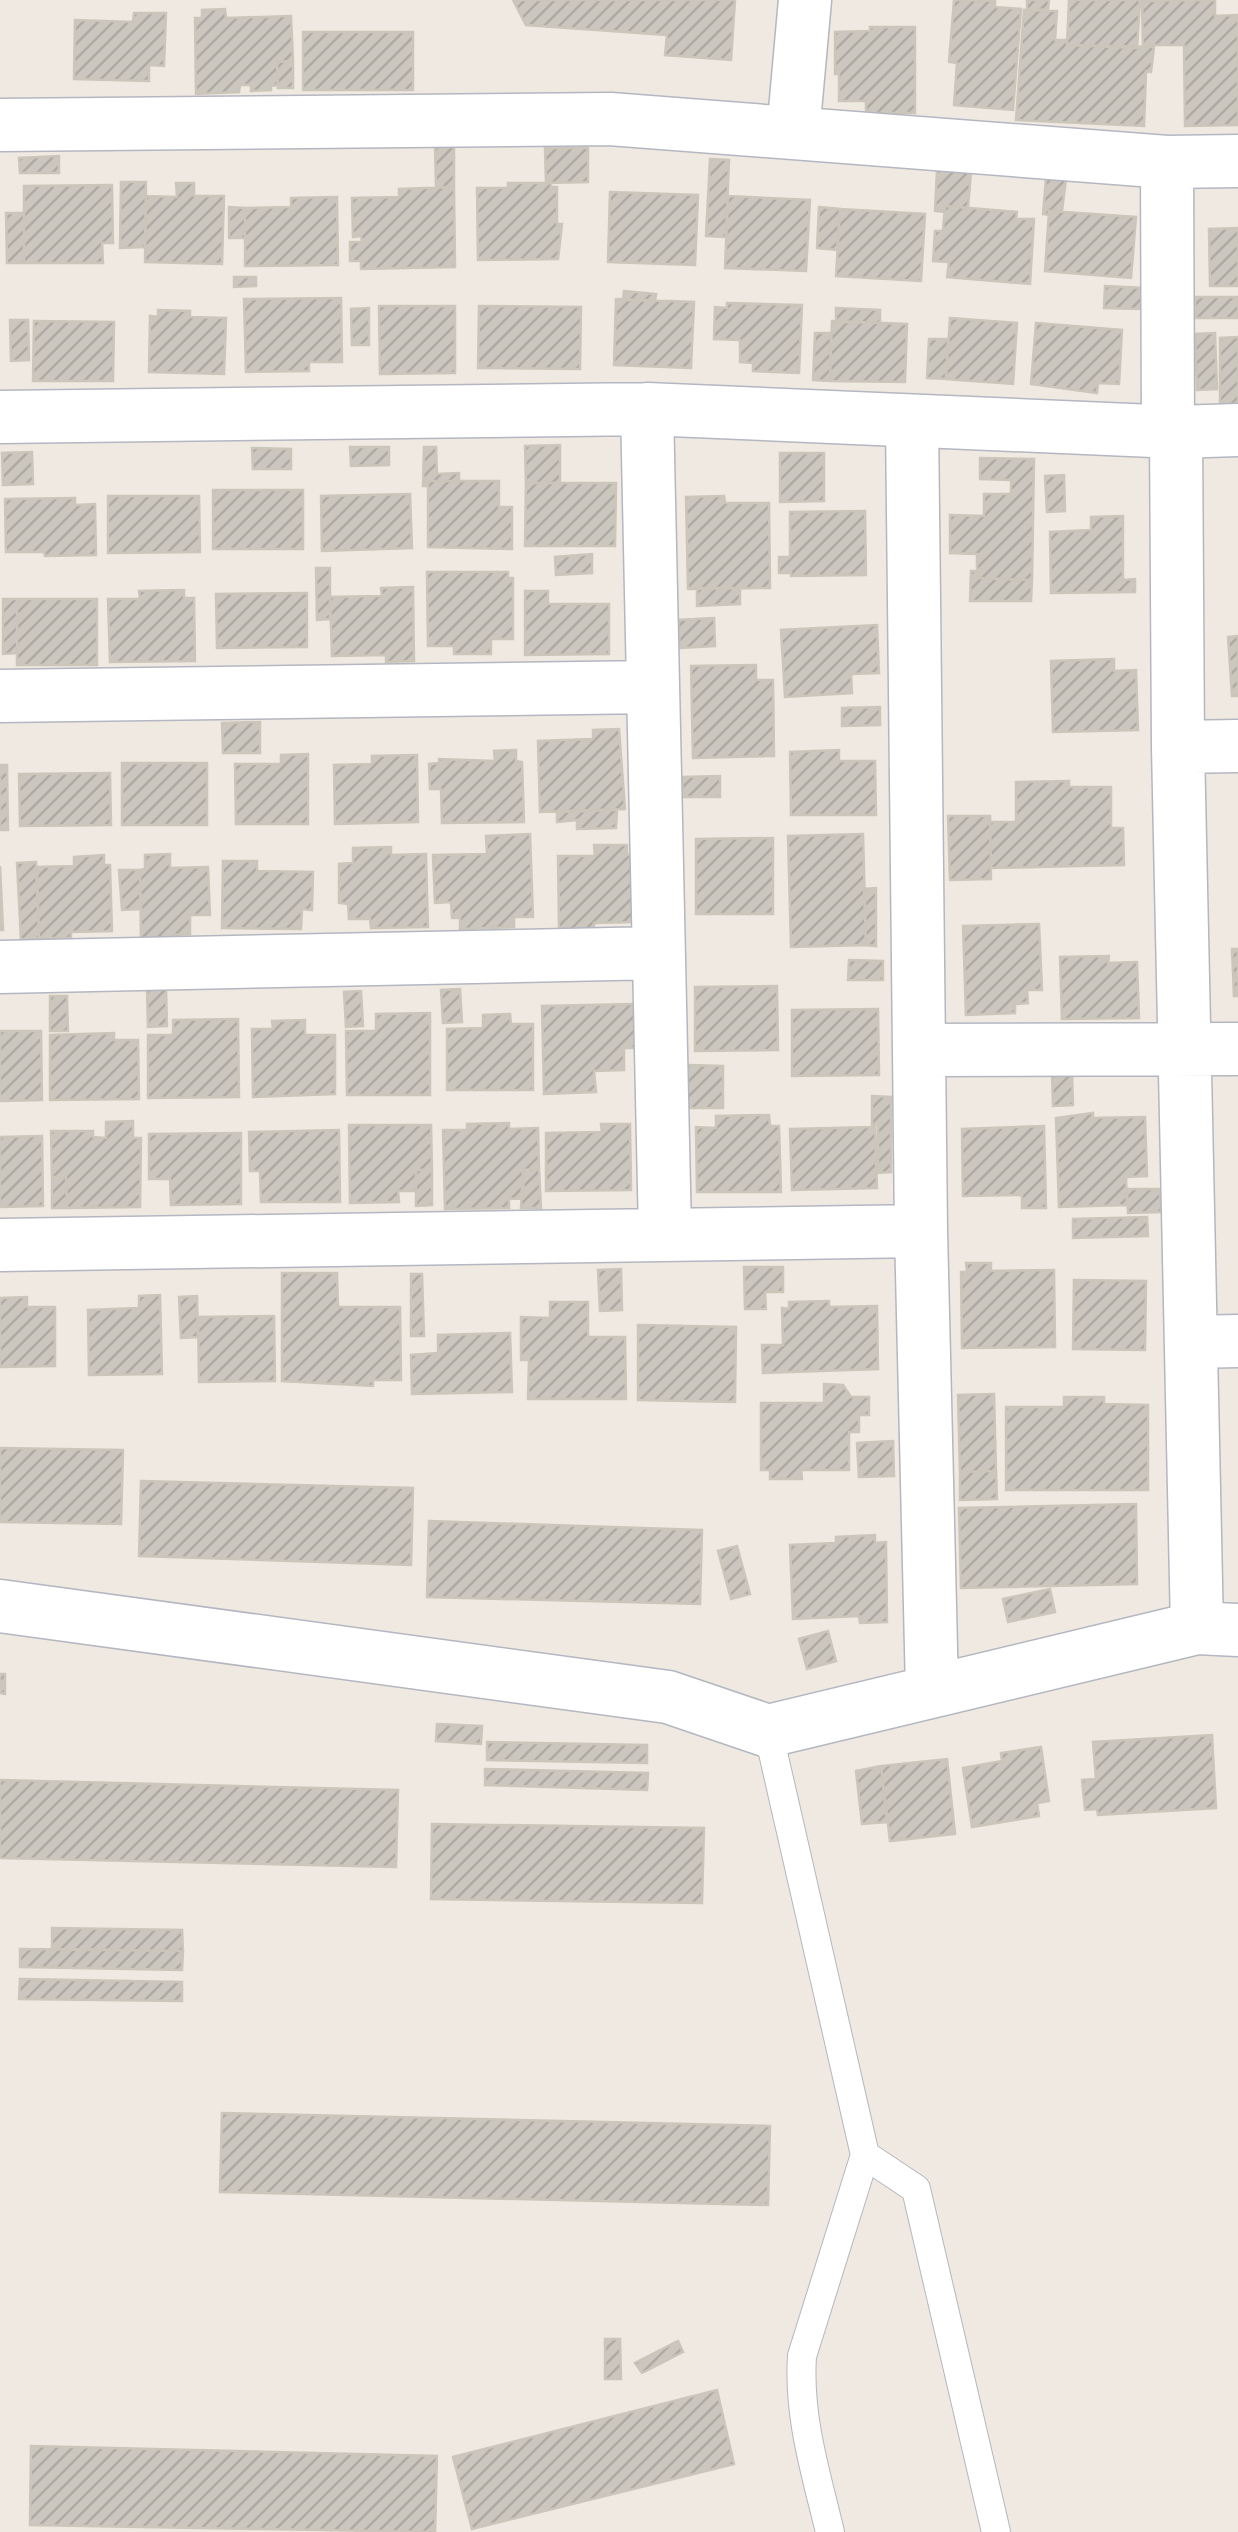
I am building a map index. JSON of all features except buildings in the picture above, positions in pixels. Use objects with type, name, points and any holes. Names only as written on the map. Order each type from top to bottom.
[{"type":"street","points":[[793,134],[805,0]]},
{"type":"street","points":[[0,126],[610,119],[1167,162],[1238,162]]},
{"type":"street","points":[[0,1606],[668,1697],[768,1730],[932,1690],[1218,1629],[1214,1341],[1184,1050],[1167,162]]},
{"type":"street","points":[[0,417],[647,410],[1172,432],[1238,430]]},
{"type":"street","points":[[647,410],[665,1234]]},
{"type":"street","points":[[912,421],[932,1690]]},
{"type":"street","points":[[0,696],[652,687]]},
{"type":"street","points":[[1178,747],[1238,746]]},
{"type":"street","points":[[0,967],[658,953]]},
{"type":"street","points":[[919,1050],[1238,1049]]},
{"type":"street","points":[[0,1245],[922,1231]]},
{"type":"lane","points":[[768,1730],[865,2155],[802,2356],[800,2390],[806,2434],[830,2532]]},
{"type":"lane","points":[[865,2155],[916,2188],[996,2532]]}]
